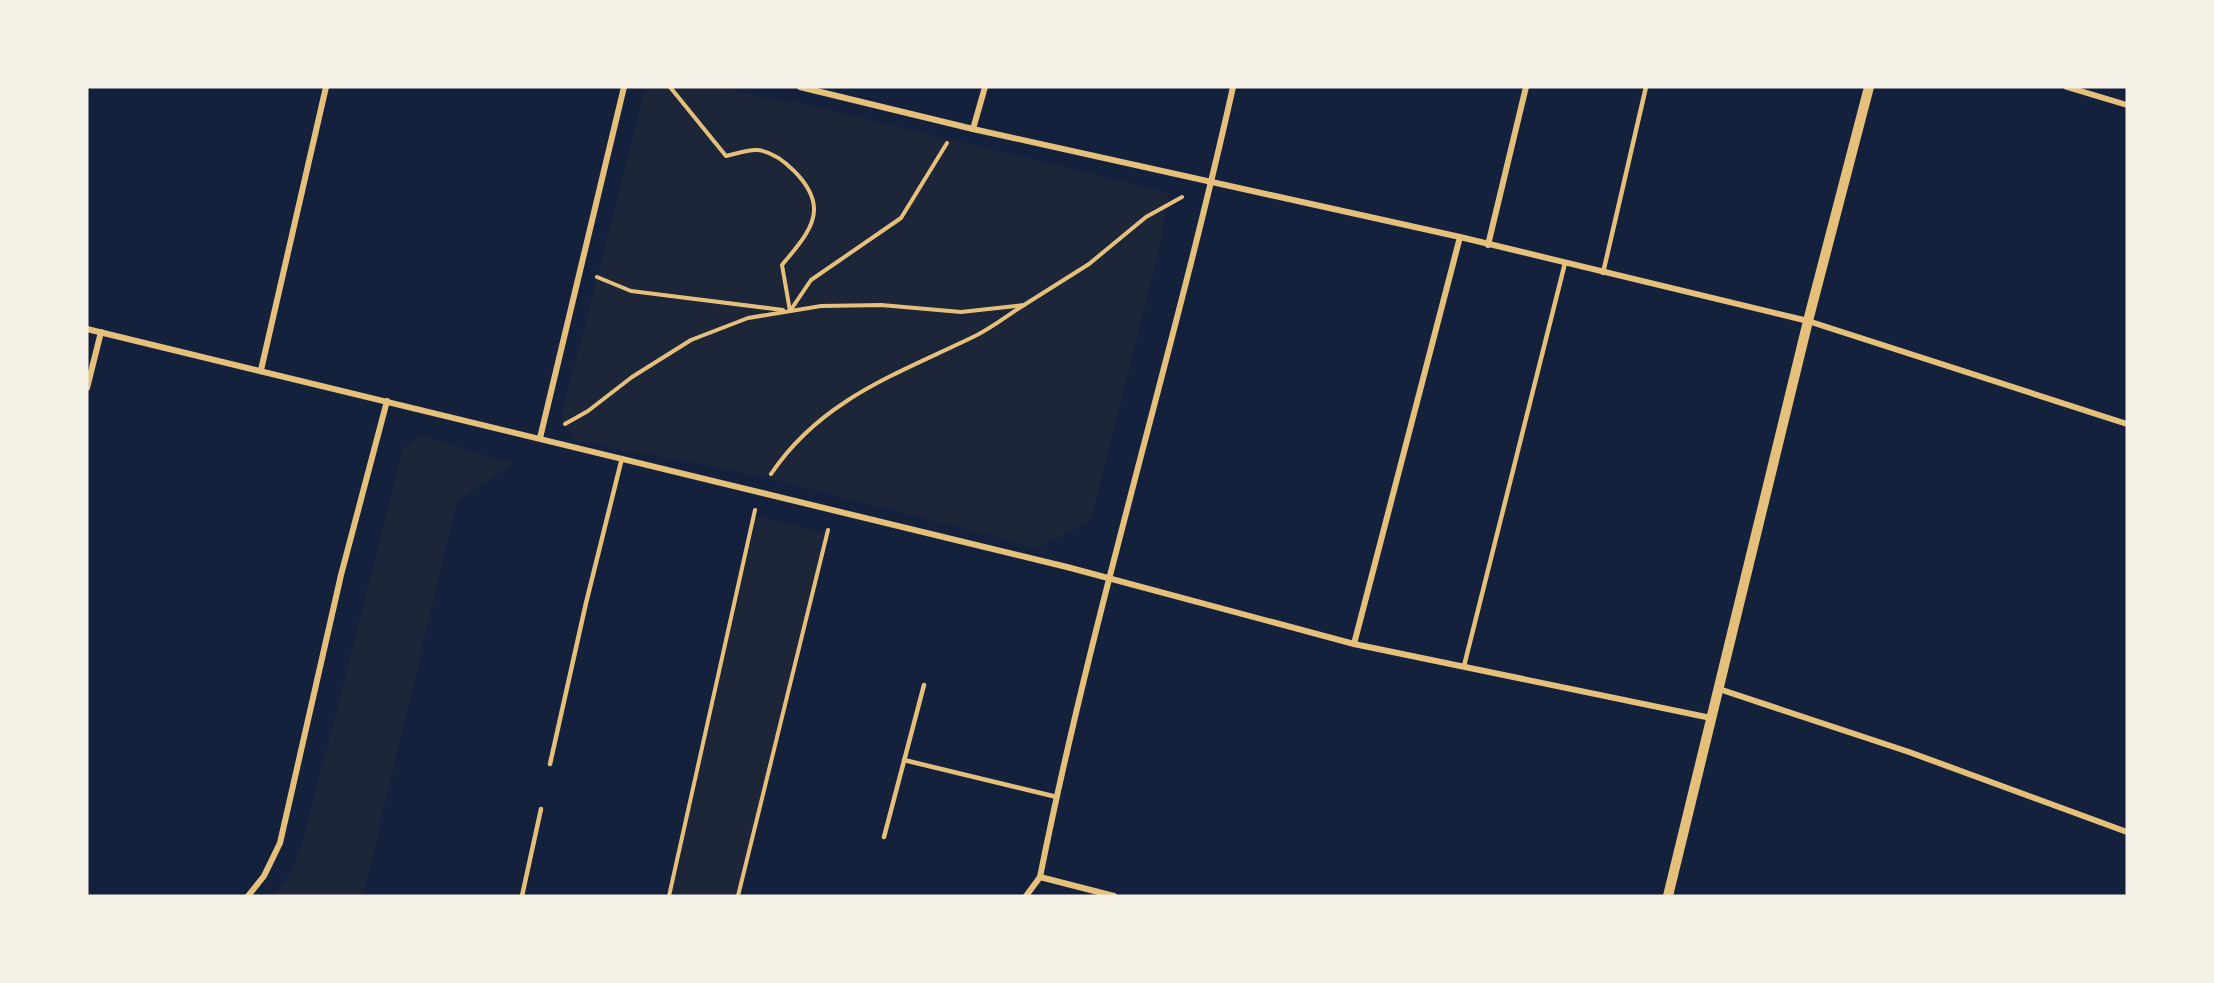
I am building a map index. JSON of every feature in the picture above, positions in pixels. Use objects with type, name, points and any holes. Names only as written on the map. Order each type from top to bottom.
[{"type":"street","points":[[261,370],[326,87]]},
{"type":"street","points":[[800,87],[973,129],[1460,237],[1808,321],[2127,424]]},
{"type":"street","points":[[973,129],[985,87]]},
{"type":"street","points":[[1026,896],[1040,877],[1107,578],[1212,181],[1233,87]]},
{"type":"street","points":[[1488,245],[1526,87]]},
{"type":"street","points":[[1668,896],[1808,321],[1869,87]]},
{"type":"street","points":[[2067,87],[2127,105]]},
{"type":"street","points":[[540,438],[622,90]]},
{"type":"street","points":[[1354,644],[1460,237]]},
{"type":"street","points":[[87,329],[1107,578],[1354,644],[1711,718]]},
{"type":"street","points":[[87,388],[101,332]]},
{"type":"street","points":[[248,896],[264,876],[280,843],[341,575],[387,401]]},
{"type":"street","points":[[1719,689],[1909,752],[2127,832]]},
{"type":"street","points":[[1040,877],[1114,896]]},
{"type":"lane","points":[[1603,273],[1646,87]]},
{"type":"lane","points":[[1464,666],[1565,263]]},
{"type":"lane","points":[[550,764],[586,603],[622,458]]},
{"type":"lane","points":[[884,837],[924,685]]},
{"type":"lane","points":[[904,760],[1057,797]]},
{"type":"lane","points":[[522,896],[541,809]]},
{"type":"path","points":[[670,87],[726,156],[757,150],[783,159],[803,182],[814,208],[806,234],[782,265],[790,311]]},
{"type":"path","points":[[790,311],[811,280],[901,218],[948,140],[973,129]]},
{"type":"path","points":[[669,896],[759,492],[784,455],[843,402],[890,374],[979,334],[1089,264],[1146,217],[1212,181]]},
{"type":"path","points":[[579,270],[631,291],[790,311]]},
{"type":"path","points":[[540,438],[588,411],[632,377],[691,340],[748,318],[821,306],[882,305],[961,312],[1024,305]]},
{"type":"path","points":[[738,896],[833,510]]},
{"type":"shaded area","points":[[646,87],[730,87],[732,90],[791,103],[792,101],[1169,193],[1159,251],[1091,520],[1038,548],[761,476],[574,440],[561,418]]},
{"type":"shaded area","points":[[421,436],[512,463],[457,501],[363,896],[275,896],[292,871],[304,838],[403,449]]},
{"type":"shaded area","points":[[754,516],[827,534],[738,896],[669,896]]}]
